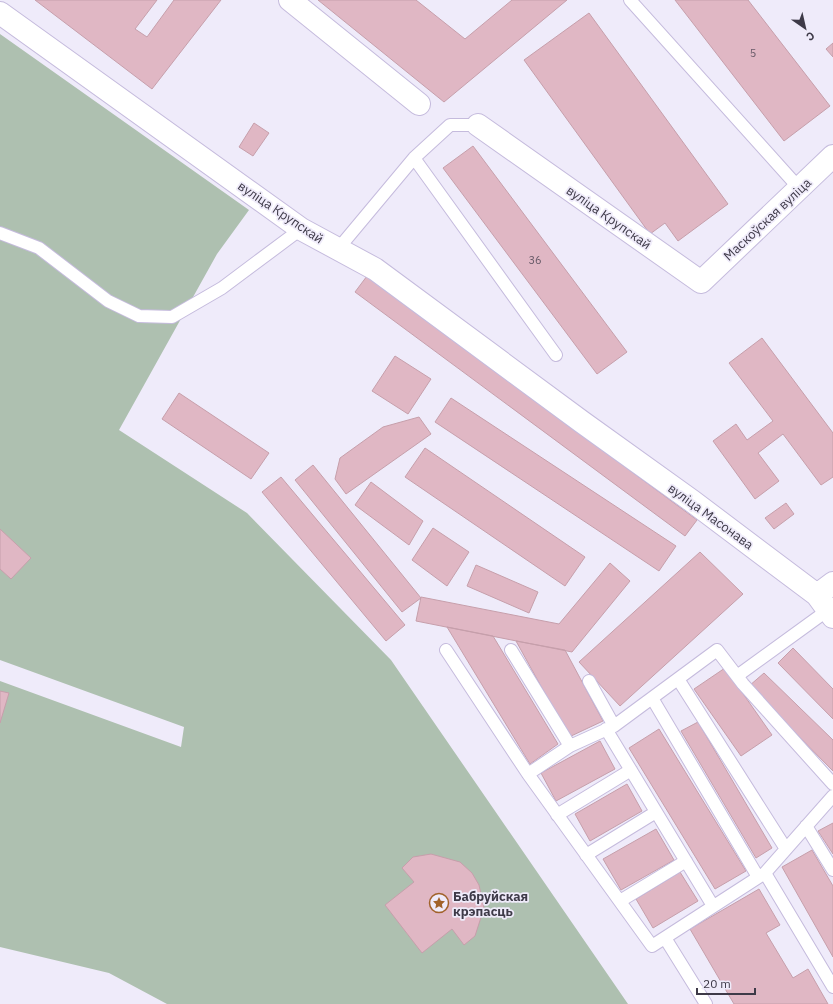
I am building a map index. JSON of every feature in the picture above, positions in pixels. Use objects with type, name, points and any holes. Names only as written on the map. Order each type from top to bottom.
[{"type":"street","points":[[290,0],[418,104]]},
{"type":"street","name":"вуліца Крупскай","points":[[0,13],[301,228],[375,270],[582,422]]},
{"type":"street","name":"вуліца Крупскай","points":[[478,125],[700,282]]},
{"type":"street","name":"Маскоўская вуліца","points":[[700,282],[833,156]]},
{"type":"street","name":"вуліца Масонава","points":[[582,422],[828,601]]},
{"type":"lane","points":[[630,0],[799,188]]},
{"type":"lane","points":[[338,249],[414,158],[450,125],[478,125]]},
{"type":"lane","points":[[414,158],[556,355]]},
{"type":"lane","points":[[0,233],[39,248],[108,301],[139,316],[172,317],[222,288],[301,228]]},
{"type":"lane","points":[[737,676],[828,601]]},
{"type":"lane","points":[[446,650],[528,774],[652,946],[762,875],[833,796]]},
{"type":"lane","points":[[511,650],[570,746]]},
{"type":"lane","points":[[528,774],[570,746],[610,727],[718,650],[737,676],[778,724],[833,784]]},
{"type":"lane","points":[[678,679],[786,849]]},
{"type":"lane","points":[[589,681],[631,770],[713,906]]},
{"type":"lane","points":[[652,698],[833,987]]},
{"type":"lane","points":[[558,815],[631,770]]},
{"type":"lane","points":[[586,855],[656,812]]},
{"type":"lane","points":[[806,826],[833,870]]},
{"type":"lane","points":[[620,901],[686,861]]},
{"type":"lane","points":[[665,938],[706,1004]]},
{"type":"green space","points":[[0,34],[249,210],[217,254],[119,430],[247,513],[391,660],[628,1004],[167,1004],[109,973],[0,947],[0,681],[181,747],[184,727],[0,660]]},
{"type":"building","points":[[35,0],[157,0],[135,29],[147,37],[174,0],[221,0],[152,89]]},
{"type":"building","points":[[318,0],[416,0],[465,39],[512,0],[567,0],[444,102]]},
{"type":"building","points":[[675,0],[748,0],[830,106],[784,141]]},
{"type":"building","points":[[589,13],[728,204],[678,241],[665,223],[650,234],[524,60]]},
{"type":"building","points":[[833,43],[833,57],[826,49]]},
{"type":"building","points":[[254,123],[269,133],[253,156],[239,147]]},
{"type":"building","points":[[473,146],[627,352],[597,374],[443,168]]},
{"type":"building","points":[[367,276],[697,520],[685,536],[355,292]]},
{"type":"building","points":[[762,338],[833,433],[833,477],[821,485],[783,434],[758,453],[779,481],[755,499],[713,441],[736,424],[747,440],[773,421],[729,363]]},
{"type":"building","points":[[395,356],[431,379],[408,414],[372,391]]},
{"type":"building","points":[[179,393],[269,453],[251,479],[162,419]]},
{"type":"building","points":[[451,398],[676,546],[659,571],[435,422]]},
{"type":"building","points":[[419,417],[431,434],[346,494],[335,479],[340,458],[383,427]]},
{"type":"building","points":[[425,448],[585,557],[565,586],[405,477]]},
{"type":"building","points":[[313,465],[421,598],[402,612],[295,480]]},
{"type":"building","points":[[281,477],[405,625],[386,641],[262,492]]},
{"type":"building","points":[[371,482],[423,521],[409,545],[355,505]]},
{"type":"building","points":[[786,503],[794,514],[774,529],[765,518]]},
{"type":"building","points":[[433,528],[469,552],[447,586],[412,560]]},
{"type":"building","points":[[0,529],[31,558],[11,579],[0,569]]},
{"type":"building","points":[[700,552],[743,594],[620,706],[579,662]]},
{"type":"building","points":[[610,563],[630,581],[572,652],[416,621],[421,597],[559,624]]},
{"type":"building","points":[[476,565],[538,592],[529,613],[467,586]]},
{"type":"building","points":[[447,627],[493,636],[558,744],[530,764]]},
{"type":"building","points":[[516,641],[565,650],[603,721],[569,737]]},
{"type":"building","points":[[793,648],[833,689],[833,719],[778,663]]},
{"type":"building","points":[[725,668],[772,735],[741,756],[694,689]]},
{"type":"building","points":[[764,673],[833,740],[833,771],[749,686]]},
{"type":"building","points":[[0,691],[9,693],[0,723]]},
{"type":"building","points":[[698,722],[772,848],[756,858],[681,731]]},
{"type":"building","points":[[659,729],[746,871],[715,889],[629,748]]},
{"type":"building","points":[[600,741],[615,769],[556,801],[541,773]]},
{"type":"building","points":[[627,784],[642,811],[590,841],[575,814]]},
{"type":"building","points":[[833,823],[833,854],[818,831]]},
{"type":"building","points":[[656,829],[674,860],[621,890],[603,859]]},
{"type":"building","points":[[812,850],[833,886],[833,957],[782,867]]},
{"type":"building","points":[[431,854],[460,862],[472,873],[479,885],[484,908],[475,936],[464,945],[452,929],[422,953],[385,905],[414,882],[402,868],[413,857]]},
{"type":"building","points":[[680,872],[698,901],[653,928],[636,899]]},
{"type":"building","points":[[759,889],[780,925],[766,933],[793,978],[808,969],[828,1004],[734,1004],[690,929]]},
{"type":"place","name":"Бабруйская крэпасць","points":[[439,903]]}]
